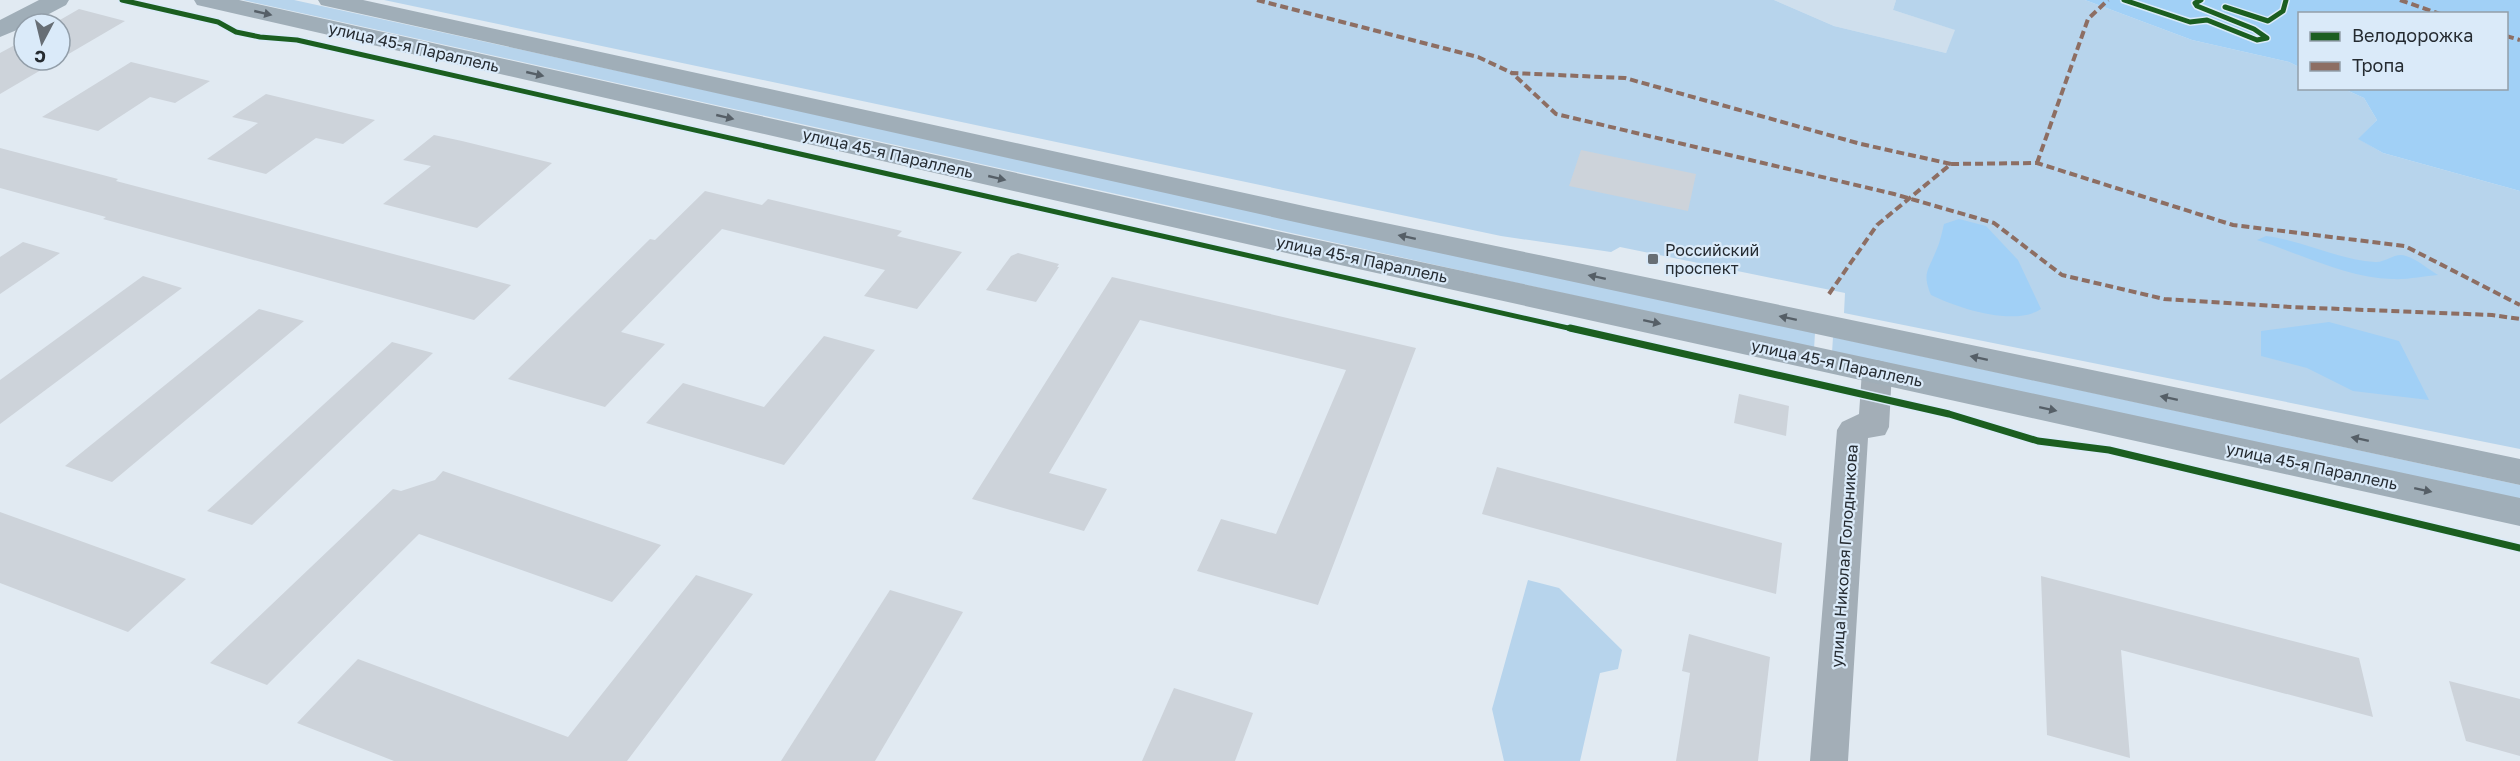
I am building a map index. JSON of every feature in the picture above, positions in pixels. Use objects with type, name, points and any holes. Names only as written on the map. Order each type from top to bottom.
[{"type":"main road","points":[[0,30],[57,0]]},
{"type":"main road","name":"улица 45-я Параллель","points":[[206,0],[1272,240],[2520,512]]},
{"type":"main road","name":"улица 45-я Параллель","points":[[330,0],[1313,217],[2520,472]]},
{"type":"street","name":"улица Николая Голодникова","points":[[1829,761],[1853,430],[1861,425],[1874,427],[1877,371]]},
{"type":"shaded area","points":[[243,0],[294,0],[1815,333],[1814,349]]},
{"type":"shaded area","points":[[384,0],[1774,0],[1834,26],[1946,53],[1955,30],[1893,10],[1896,0],[2085,0],[2192,40],[2289,62],[2298,66],[2298,90],[2346,90],[2364,98],[2377,120],[2359,139],[2383,153],[2520,191],[2520,449],[1844,313],[1845,293],[1620,247],[1611,252],[1501,236]]},
{"type":"shaded area","points":[[1774,0],[1896,0],[1893,10],[1956,30],[1946,53],[1834,26]]},
{"type":"shaded area","points":[[2085,0],[2520,0],[2520,191],[2383,153],[2358,139],[2377,120],[2364,98],[2346,90],[2508,90],[2508,12],[2298,12],[2298,66],[2289,62],[2192,40]]},
{"type":"shaded area","points":[[1959,219],[1986,226],[2018,260],[2041,309],[2030,314],[2001,316],[1971,310],[1931,295],[1927,272],[1939,245],[1944,224]]},
{"type":"shaded area","points":[[2266,236],[2362,261],[2379,262],[2402,255],[2438,275],[2398,279],[2375,278],[2341,270],[2257,240]]},
{"type":"shaded area","points":[[2329,322],[2399,341],[2429,400],[2353,391],[2307,368],[2261,356],[2261,331]]},
{"type":"shaded area","points":[[1833,337],[2520,485],[2520,504],[1832,353]]},
{"type":"shaded area","points":[[1528,580],[1559,588],[1622,650],[1618,669],[1600,673],[1580,761],[1504,761],[1492,709]]},
{"type":"building","points":[[79,9],[125,21],[72,52],[72,13]]},
{"type":"building","points":[[12,46],[12,72],[38,72],[0,94],[0,53]]},
{"type":"building","points":[[131,62],[210,81],[175,103],[150,97],[98,131],[42,117]]},
{"type":"building","points":[[266,94],[375,120],[343,144],[316,138],[266,174],[207,159],[258,123],[232,117]]},
{"type":"building","points":[[434,135],[552,163],[477,228],[383,204],[431,166],[403,160]]},
{"type":"building","points":[[0,148],[118,179],[116,181],[511,285],[474,320],[103,219],[106,217],[0,188]]},
{"type":"building","points":[[1581,150],[1696,174],[1688,211],[1569,186]]},
{"type":"building","points":[[705,191],[762,205],[768,199],[902,231],[897,236],[962,252],[917,309],[864,296],[885,270],[722,229],[621,332],[665,344],[605,407],[508,379],[650,239],[655,240]]},
{"type":"building","points":[[23,242],[60,253],[0,294],[0,257]]},
{"type":"building","points":[[1018,253],[1059,264],[1036,302],[986,290],[1011,256]]},
{"type":"building","points":[[143,276],[182,288],[0,424],[0,380]]},
{"type":"building","points":[[1112,277],[1416,348],[1318,605],[1197,571],[1221,519],[1276,534],[1346,370],[1140,320],[1049,473],[1107,489],[1084,531],[972,499]]},
{"type":"building","points":[[259,309],[304,321],[112,482],[65,466]]},
{"type":"building","points":[[824,336],[875,350],[784,465],[646,423],[683,383],[764,407]]},
{"type":"building","points":[[392,342],[433,353],[252,525],[207,511]]},
{"type":"building","points":[[1739,394],[1789,406],[1786,436],[1734,423]]},
{"type":"building","points":[[1497,467],[1782,543],[1776,594],[1482,514]]},
{"type":"building","points":[[443,471],[661,545],[612,602],[419,534],[267,685],[210,663],[393,489],[401,491],[435,480]]},
{"type":"building","points":[[0,512],[186,579],[128,632],[0,583]]},
{"type":"building","points":[[696,575],[753,594],[627,761],[394,761],[297,723],[358,659],[568,737]]},
{"type":"building","points":[[2041,576],[2359,658],[2373,717],[2121,650],[2130,758],[2047,735]]},
{"type":"building","points":[[890,590],[963,612],[875,761],[781,761]]},
{"type":"building","points":[[1689,634],[1770,657],[1758,761],[1676,761],[1690,673],[1682,671]]},
{"type":"building","points":[[2449,681],[2520,699],[2520,756],[2466,741]]},
{"type":"building","points":[[1174,688],[1253,713],[1235,761],[1142,761]]},
{"type":"marked path","points":[[1257,0],[1478,57],[1512,73]]},
{"type":"marked path","points":[[2037,163],[2088,19],[2108,0]]},
{"type":"marked path","points":[[2400,0],[2434,12]]},
{"type":"marked path","points":[[2508,37],[2520,40]]},
{"type":"marked path","points":[[1951,164],[1861,144],[1625,78],[1512,73],[1556,114],[1894,194],[1994,223],[2062,275],[2164,299],[2291,307],[2492,315],[2520,319]]},
{"type":"marked path","points":[[1829,294],[1877,225],[1951,164],[2037,163],[2233,225],[2405,246],[2520,305]]},
{"type":"cycle path","points":[[122,0],[218,22],[236,32],[260,37],[297,40],[1949,414],[2038,441],[2109,450],[2520,548]]},
{"type":"cycle path","points":[[2124,0],[2190,22],[2207,20],[2257,40],[2267,38],[2254,29],[2197,6],[2195,3],[2201,0]]},
{"type":"cycle path","points":[[2225,7],[2268,21],[2283,11],[2286,0]]},
{"type":"place","name":"Российский проспект","points":[[1653,259]]}]
